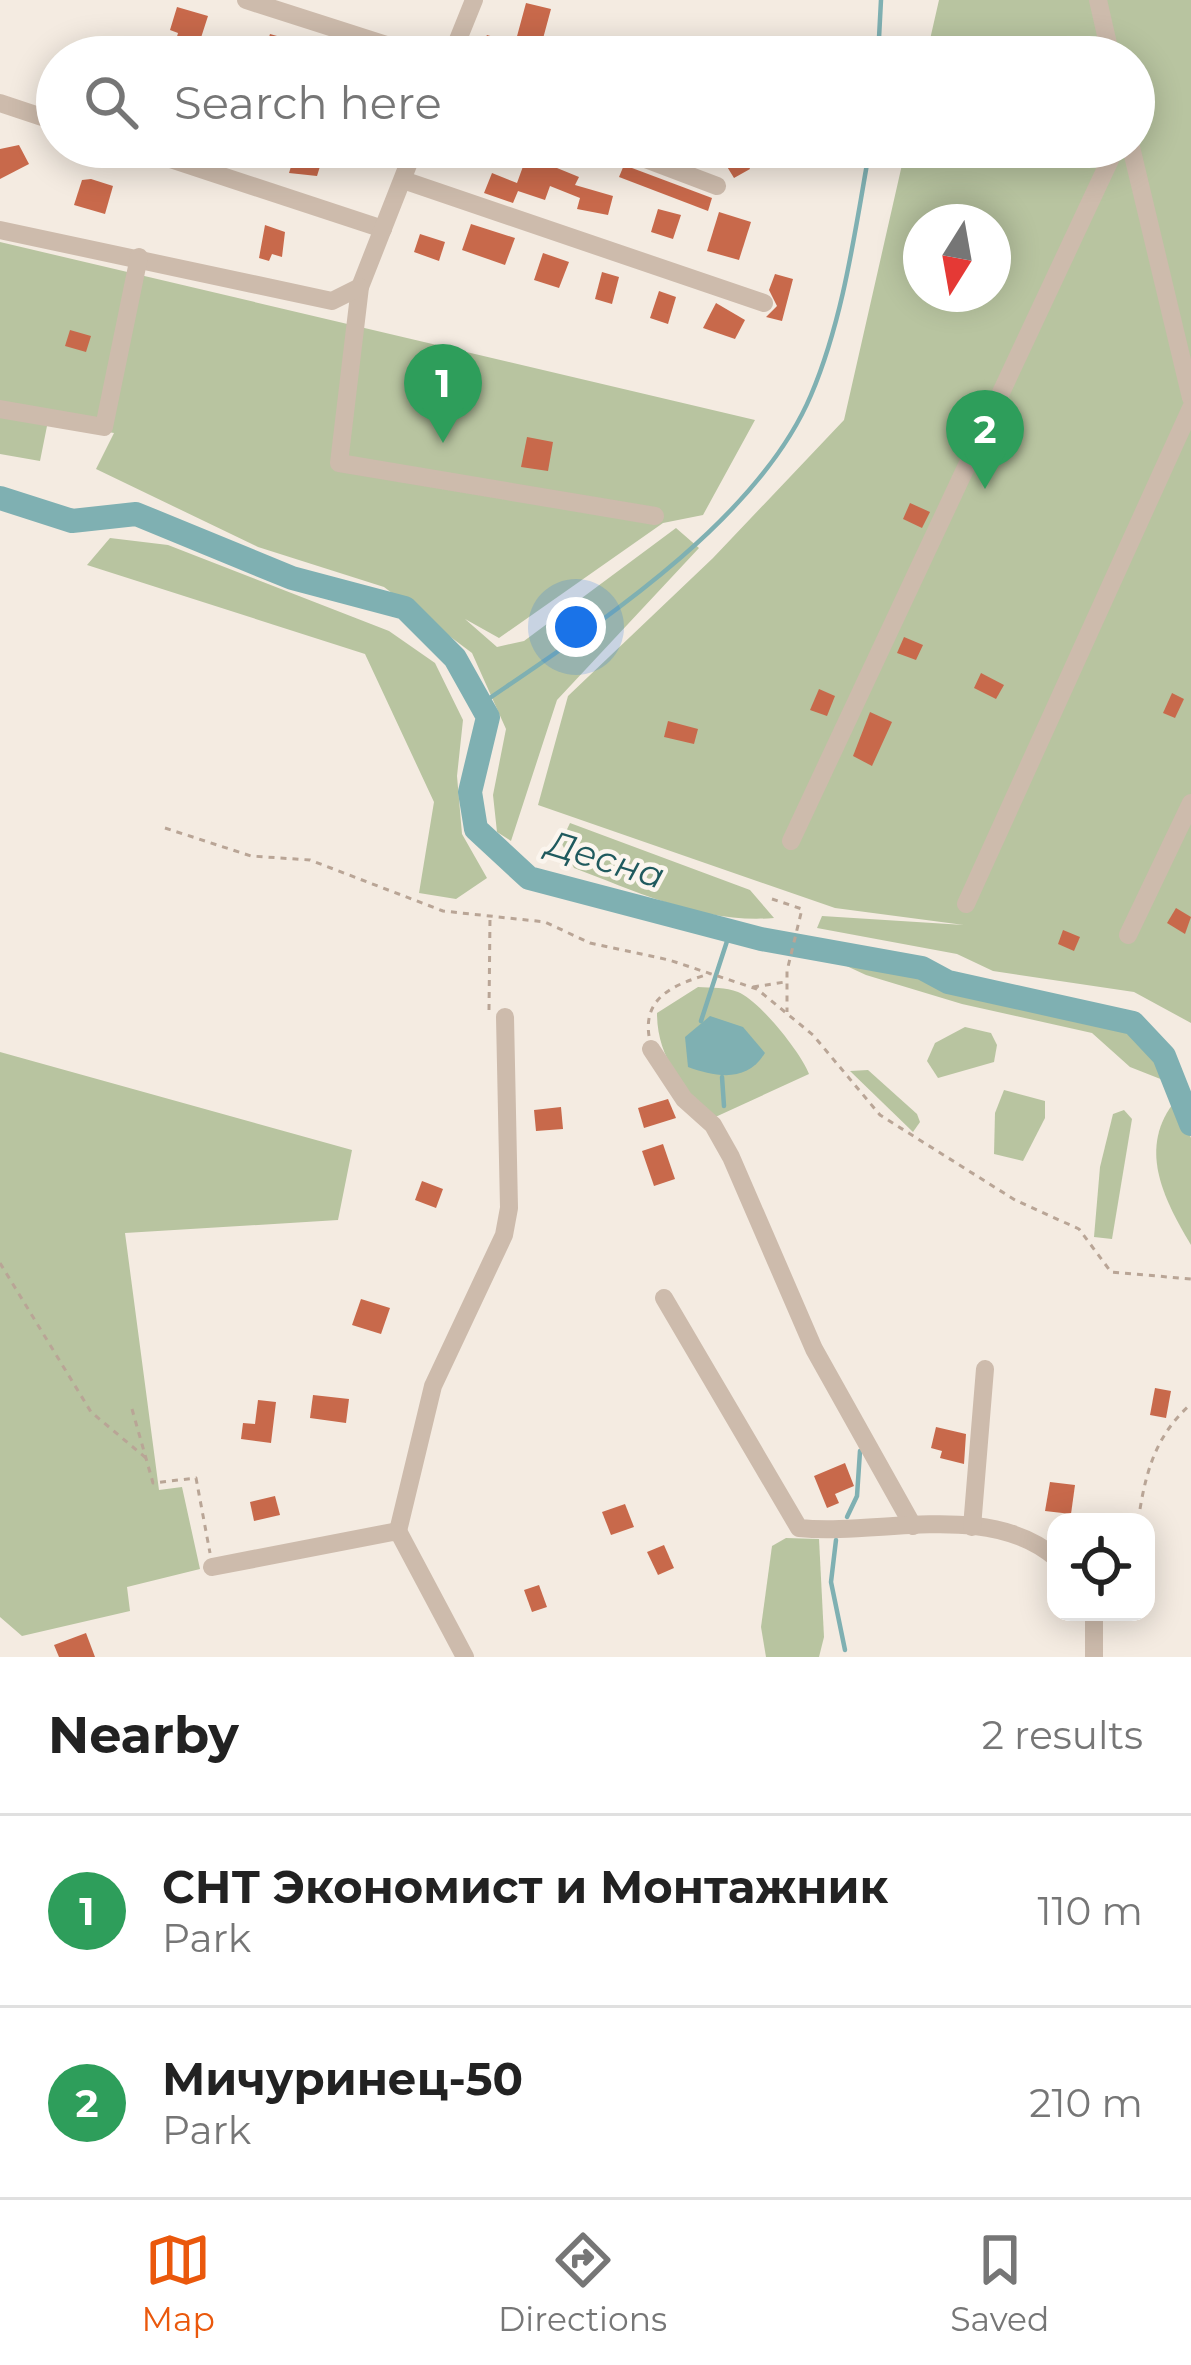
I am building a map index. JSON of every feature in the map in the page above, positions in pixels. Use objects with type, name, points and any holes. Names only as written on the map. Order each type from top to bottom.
[{"type":"street","points":[[246,0],[358,36]]},
{"type":"street","points":[[459,36],[474,0]]},
{"type":"street","points":[[1098,0],[1106,36]]},
{"type":"street","points":[[0,103],[36,115]]},
{"type":"street","points":[[198,168],[383,229]]},
{"type":"street","points":[[407,168],[360,287],[339,463],[655,516]]},
{"type":"street","points":[[669,168],[716,186]]},
{"type":"street","points":[[791,841],[1106,168]]},
{"type":"street","points":[[1136,168],[1191,398]]},
{"type":"street","points":[[403,179],[764,303]]},
{"type":"street","points":[[0,230],[332,301],[360,287]]},
{"type":"street","points":[[0,409],[104,427],[139,257]]},
{"type":"street","points":[[966,904],[1191,408]]},
{"type":"street","points":[[1128,935],[1191,803]]},
{"type":"street","points":[[465,1657],[398,1531],[433,1386],[504,1235],[509,1208],[505,1017]]},
{"type":"street","points":[[651,1049],[684,1099],[713,1125],[731,1157],[814,1349],[914,1526]]},
{"type":"street","points":[[664,1298],[799,1528],[972,1527],[1034,1539],[1047,1550]]},
{"type":"street","points":[[972,1527],[985,1370]]},
{"type":"street","points":[[212,1567],[398,1531]]},
{"type":"street","points":[[1094,1621],[1094,1657]]},
{"type":"path","points":[[166,828],[250,856],[310,860],[418,904],[545,922],[590,943],[752,987],[813,1035],[880,1115],[1015,1200],[1079,1229],[1111,1272],[1191,1279]]},
{"type":"path","points":[[772,899],[802,909],[787,971],[788,1014]]},
{"type":"path","points":[[490,917],[490,1015],[505,1017]]},
{"type":"path","points":[[651,1049],[646,1017],[652,1004],[678,983],[710,974]]},
{"type":"path","points":[[752,987],[786,982]]},
{"type":"path","points":[[0,1263],[91,1412],[146,1458]]},
{"type":"path","points":[[1140,1510],[1148,1466],[1170,1422],[1191,1404]]},
{"type":"path","points":[[132,1409],[153,1483],[196,1478],[212,1567]]},
{"type":"green space","points":[[939,0],[1191,0],[1191,1023],[1134,992],[993,971],[957,954],[817,928],[822,916],[964,925],[835,908],[538,805],[568,696],[713,558],[844,420],[901,168],[1155,168],[1155,36],[931,36]]},
{"type":"green space","points":[[0,242],[755,420],[703,515],[663,523],[499,638],[465,619],[497,647],[524,641],[676,528],[699,548],[557,700],[511,841],[497,832],[493,795],[506,729],[472,653],[384,587],[258,547],[96,469],[114,433],[48,421],[40,461],[0,454]]},
{"type":"green space","points":[[110,538],[168,545],[389,631],[435,663],[463,720],[457,776],[462,834],[487,878],[456,899],[419,893],[434,802],[365,654],[87,565]]},
{"type":"green space","points":[[570,823],[750,890],[774,918],[697,911],[574,868],[561,842]]},
{"type":"green space","points":[[823,942],[859,949],[948,987],[1131,1026],[1159,1056],[1163,1080],[1130,1067],[1092,1033],[962,1004],[866,975],[827,957]]},
{"type":"green space","points":[[698,987],[729,989],[747,997],[779,1028],[809,1074],[711,1119],[674,1070],[658,1029],[657,1013]]},
{"type":"green space","points":[[965,1027],[991,1033],[997,1045],[994,1062],[938,1078],[927,1061],[935,1043]]},
{"type":"green space","points":[[0,1052],[352,1150],[338,1220],[125,1233],[159,1490],[182,1487],[200,1569],[127,1587],[130,1611],[22,1636],[0,1617]]},
{"type":"green space","points":[[868,1070],[917,1114],[920,1122],[913,1132],[850,1071]]},
{"type":"green space","points":[[1004,1090],[1045,1101],[1045,1118],[1023,1161],[994,1154],[995,1113]]},
{"type":"green space","points":[[1176,1100],[1191,1138],[1191,1245],[1164,1191],[1156,1154],[1164,1118]]},
{"type":"green space","points":[[1124,1110],[1132,1119],[1112,1239],[1094,1237],[1100,1167],[1113,1114]]},
{"type":"green space","points":[[786,1538],[819,1539],[824,1637],[819,1657],[766,1657],[761,1627],[772,1546]]},
{"type":"water","points":[[710,1016],[743,1027],[765,1053],[758,1063],[730,1075],[688,1067],[685,1037]]},
{"type":"building","points":[[526,3],[551,9],[544,36],[517,36]]},
{"type":"building","points":[[177,7],[208,16],[202,36],[177,36],[170,30]]},
{"type":"building","points":[[19,145],[29,164],[0,179],[0,149]]},
{"type":"building","points":[[291,168],[319,168],[317,176],[289,173]]},
{"type":"building","points":[[522,168],[557,168],[579,177],[575,185],[613,196],[608,215],[577,209],[580,198],[550,186],[545,200],[518,191],[513,203],[484,193],[492,173],[517,183]]},
{"type":"building","points":[[623,168],[632,168],[712,198],[708,211],[619,177]]},
{"type":"building","points":[[728,168],[750,168],[750,169],[734,178]]},
{"type":"building","points":[[82,180],[113,186],[105,214],[74,205]]},
{"type":"building","points":[[658,209],[681,215],[673,239],[651,232]]},
{"type":"building","points":[[719,212],[751,222],[739,260],[707,251]]},
{"type":"building","points":[[471,224],[515,238],[505,265],[462,250]]},
{"type":"building","points":[[265,225],[285,232],[282,257],[259,258]]},
{"type":"building","points":[[420,234],[445,242],[439,261],[414,252]]},
{"type":"building","points":[[543,253],[569,262],[559,288],[534,280]]},
{"type":"building","points":[[602,272],[619,277],[612,304],[595,299]]},
{"type":"building","points":[[775,274],[793,279],[782,321],[766,317],[777,306],[769,290]]},
{"type":"building","points":[[659,291],[676,297],[668,324],[650,318]]},
{"type":"building","points":[[716,303],[745,320],[735,339],[703,328]]},
{"type":"building","points":[[70,330],[91,336],[86,352],[65,346]]},
{"type":"building","points":[[527,437],[553,442],[548,471],[521,467]]},
{"type":"building","points":[[910,503],[930,512],[922,528],[903,519]]},
{"type":"building","points":[[904,637],[923,645],[916,660],[897,653]]},
{"type":"building","points":[[981,673],[1004,685],[996,699],[974,688]]},
{"type":"building","points":[[819,689],[835,696],[827,716],[810,710]]},
{"type":"building","points":[[1172,693],[1184,699],[1175,718],[1163,713]]},
{"type":"building","points":[[870,712],[892,722],[872,766],[853,756]]},
{"type":"building","points":[[668,721],[698,729],[694,744],[664,737]]},
{"type":"building","points":[[1176,908],[1191,917],[1185,934],[1167,923]]},
{"type":"building","points":[[1063,930],[1080,937],[1074,951],[1058,944]]},
{"type":"building","points":[[668,1099],[676,1118],[644,1128],[638,1108]]},
{"type":"building","points":[[561,1107],[563,1129],[536,1131],[534,1110]]},
{"type":"building","points":[[663,1144],[675,1179],[654,1186],[642,1151]]},
{"type":"building","points":[[422,1181],[443,1189],[436,1208],[415,1200]]},
{"type":"building","points":[[361,1299],[390,1308],[381,1334],[352,1325]]},
{"type":"building","points":[[1155,1388],[1171,1391],[1166,1418],[1150,1415]]},
{"type":"building","points":[[313,1395],[349,1399],[346,1423],[310,1418]]},
{"type":"building","points":[[258,1400],[276,1402],[271,1443],[241,1439],[243,1423],[255,1424]]},
{"type":"building","points":[[936,1427],[966,1434],[964,1464],[940,1458],[942,1451],[931,1448]]},
{"type":"building","points":[[845,1463],[854,1486],[835,1494],[839,1503],[827,1508],[814,1476]]},
{"type":"building","points":[[1050,1482],[1075,1485],[1071,1513],[1045,1511]]},
{"type":"building","points":[[275,1496],[280,1515],[254,1521],[250,1502]]},
{"type":"building","points":[[625,1504],[634,1527],[611,1535],[602,1512]]},
{"type":"building","points":[[664,1545],[674,1568],[658,1575],[647,1552]]},
{"type":"building","points":[[539,1585],[547,1607],[532,1612],[524,1590]]},
{"type":"building","points":[[86,1633],[95,1657],[59,1657],[54,1645]]},
{"type":"waterway","points":[[879,36],[881,0]]},
{"type":"waterway","points":[[481,704],[667,569],[752,487],[786,442],[811,395],[832,335],[866,168]]},
{"type":"waterway","name":"Десна","points":[[0,498],[72,521],[136,514],[292,578],[405,608],[455,658],[488,717],[470,792],[476,829],[529,878],[761,939],[922,968],[948,982],[1133,1023],[1164,1056],[1191,1124]]},
{"type":"waterway","points":[[701,1021],[730,932]]},
{"type":"waterway","points":[[722,1077],[724,1106]]},
{"type":"waterway","points":[[847,1517],[857,1496],[860,1451]]},
{"type":"waterway","points":[[836,1540],[831,1582],[845,1650]]},
{"type":"place","name":"СНТ Экономист и Монтажник","points":[[443,443]]},
{"type":"place","name":"Мичуринец-50","points":[[985,489]]}]
